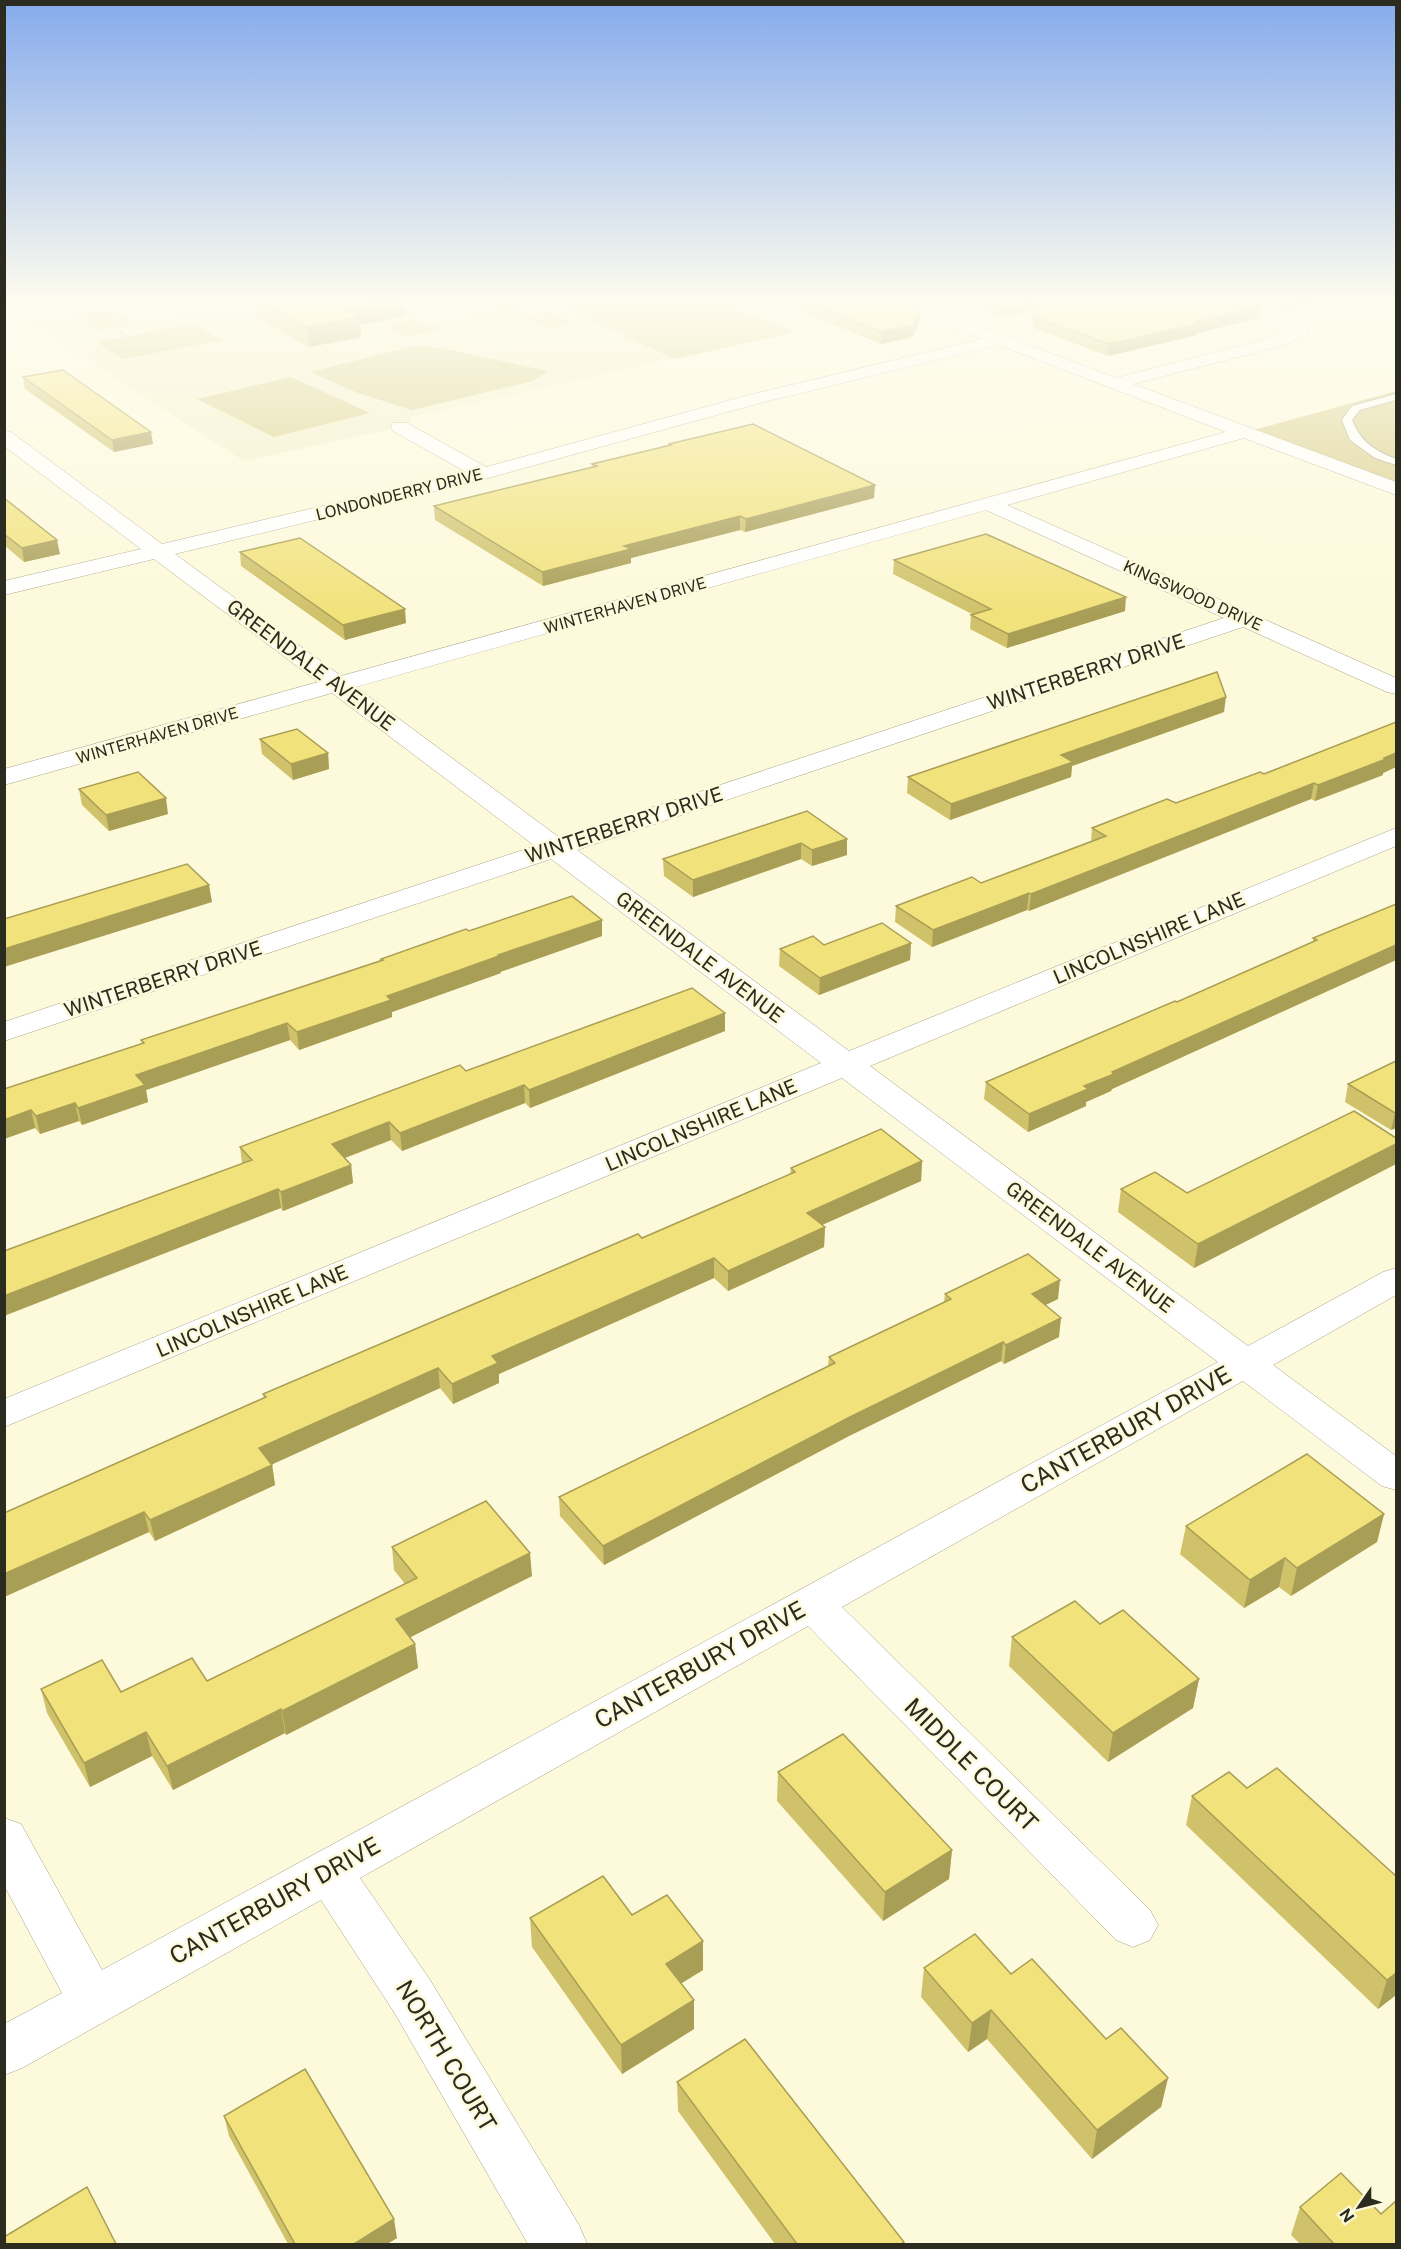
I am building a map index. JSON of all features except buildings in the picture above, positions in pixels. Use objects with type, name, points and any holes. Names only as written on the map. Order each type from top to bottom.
[{"type":"street","name":"LONDONDERRY DRIVE","points":[[4,588],[483,473],[729,406]]},
{"type":"street","points":[[1177,406],[1396,489]]},
{"type":"street","points":[[400,427],[483,473]]},
{"type":"street","name":"WINTERHAVEN DRIVE","points":[[4,777],[1246,432]]},
{"type":"street","name":"GREENDALE AVENUE","points":[[4,436],[1396,1476]]},
{"type":"street","name":"KINGSWOOD DRIVE","points":[[989,504],[1396,687]]},
{"type":"street","name":"WINTERBERRY DRIVE","points":[[4,1032],[1245,619]]},
{"type":"street","name":"LINCOLNSHIRE LANE","points":[[4,1414],[1396,836]]},
{"type":"street","name":"CANTERBURY DRIVE","points":[[4,2051],[1396,1280]]},
{"type":"street","name":"MIDDLE COURT","points":[[812,1603],[1132,1925]]},
{"type":"street","points":[[4,1838],[93,2002]]},
{"type":"street","name":"NORTH COURT","points":[[329,1871],[412,1996],[559,2244]]},
{"type":"lane","points":[[1363,406],[1356,408],[1347,420],[1354,438],[1379,456],[1396,462]]},
{"type":"shaded area","points":[[159,406],[460,406],[410,417],[411,423],[400,427],[244,461]]},
{"type":"shaded area","points":[[211,406],[355,406],[370,413],[274,437]]},
{"type":"shaded area","points":[[399,406],[429,406],[412,410]]},
{"type":"shaded area","points":[[1341,406],[1396,406],[1396,489],[1246,432]]}]
